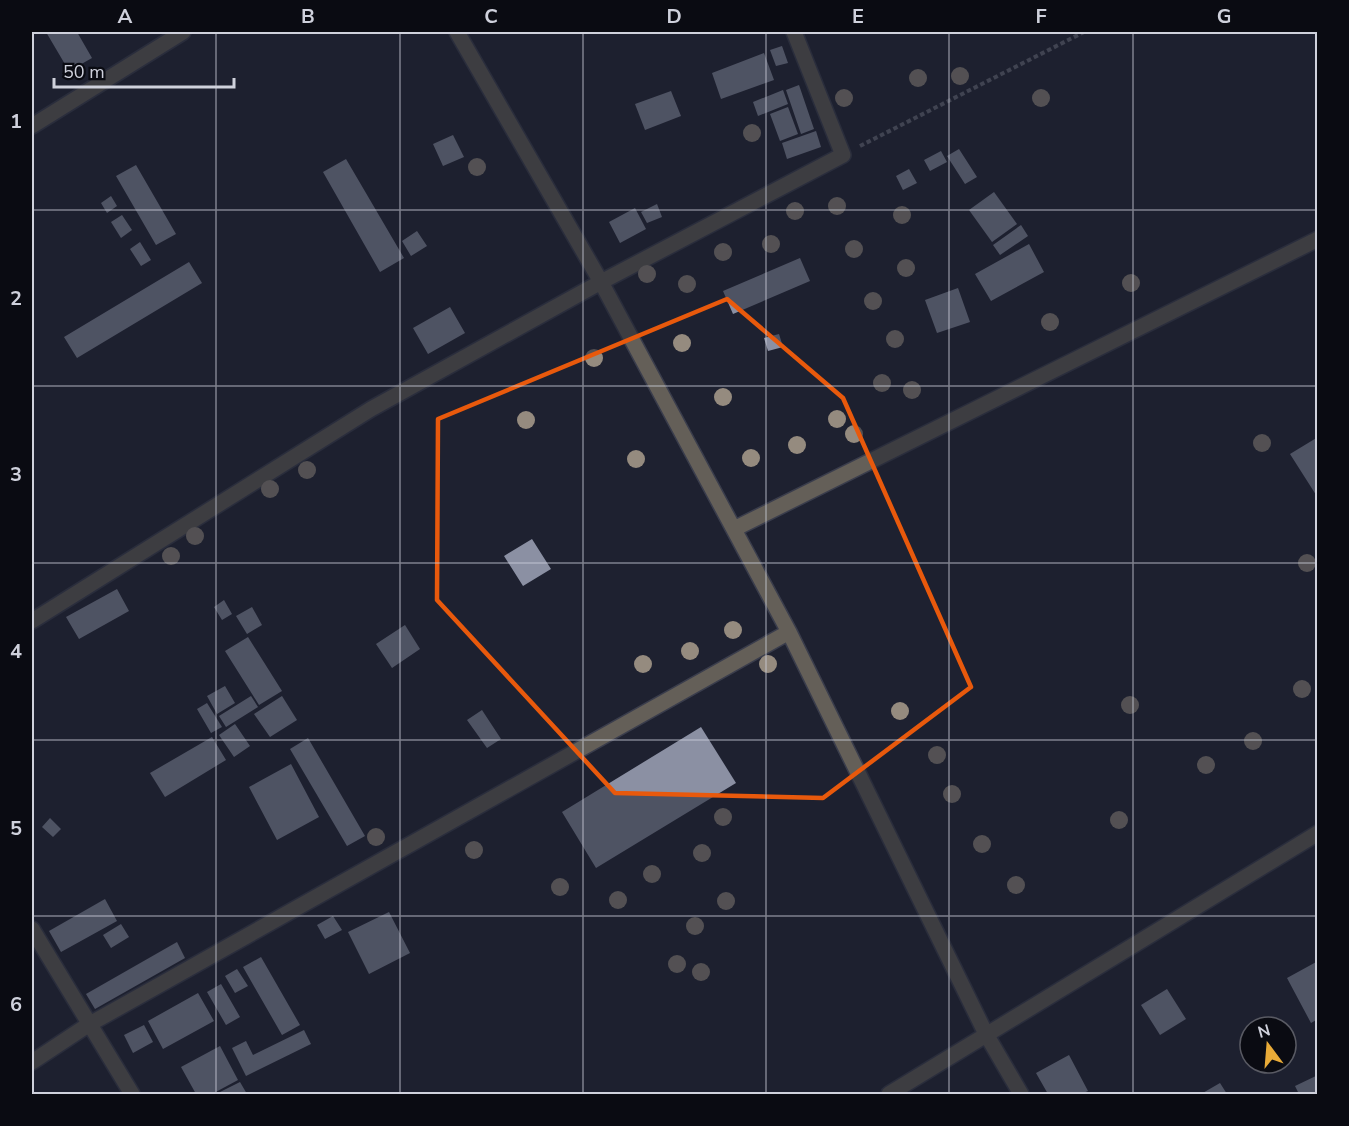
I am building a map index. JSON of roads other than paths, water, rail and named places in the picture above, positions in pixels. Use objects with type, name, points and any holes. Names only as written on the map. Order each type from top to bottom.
[{"type":"street","points":[[32,126],[183,32]]},
{"type":"street","points":[[457,32],[601,282],[789,632],[987,1034],[1021,1095]]},
{"type":"street","points":[[32,621],[371,409],[601,282],[843,155],[794,32]]},
{"type":"street","points":[[734,529],[1317,239]]},
{"type":"street","points":[[32,1062],[88,1025],[789,632]]},
{"type":"street","points":[[889,1095],[1317,833]]},
{"type":"street","points":[[32,929],[132,1095]]}]
